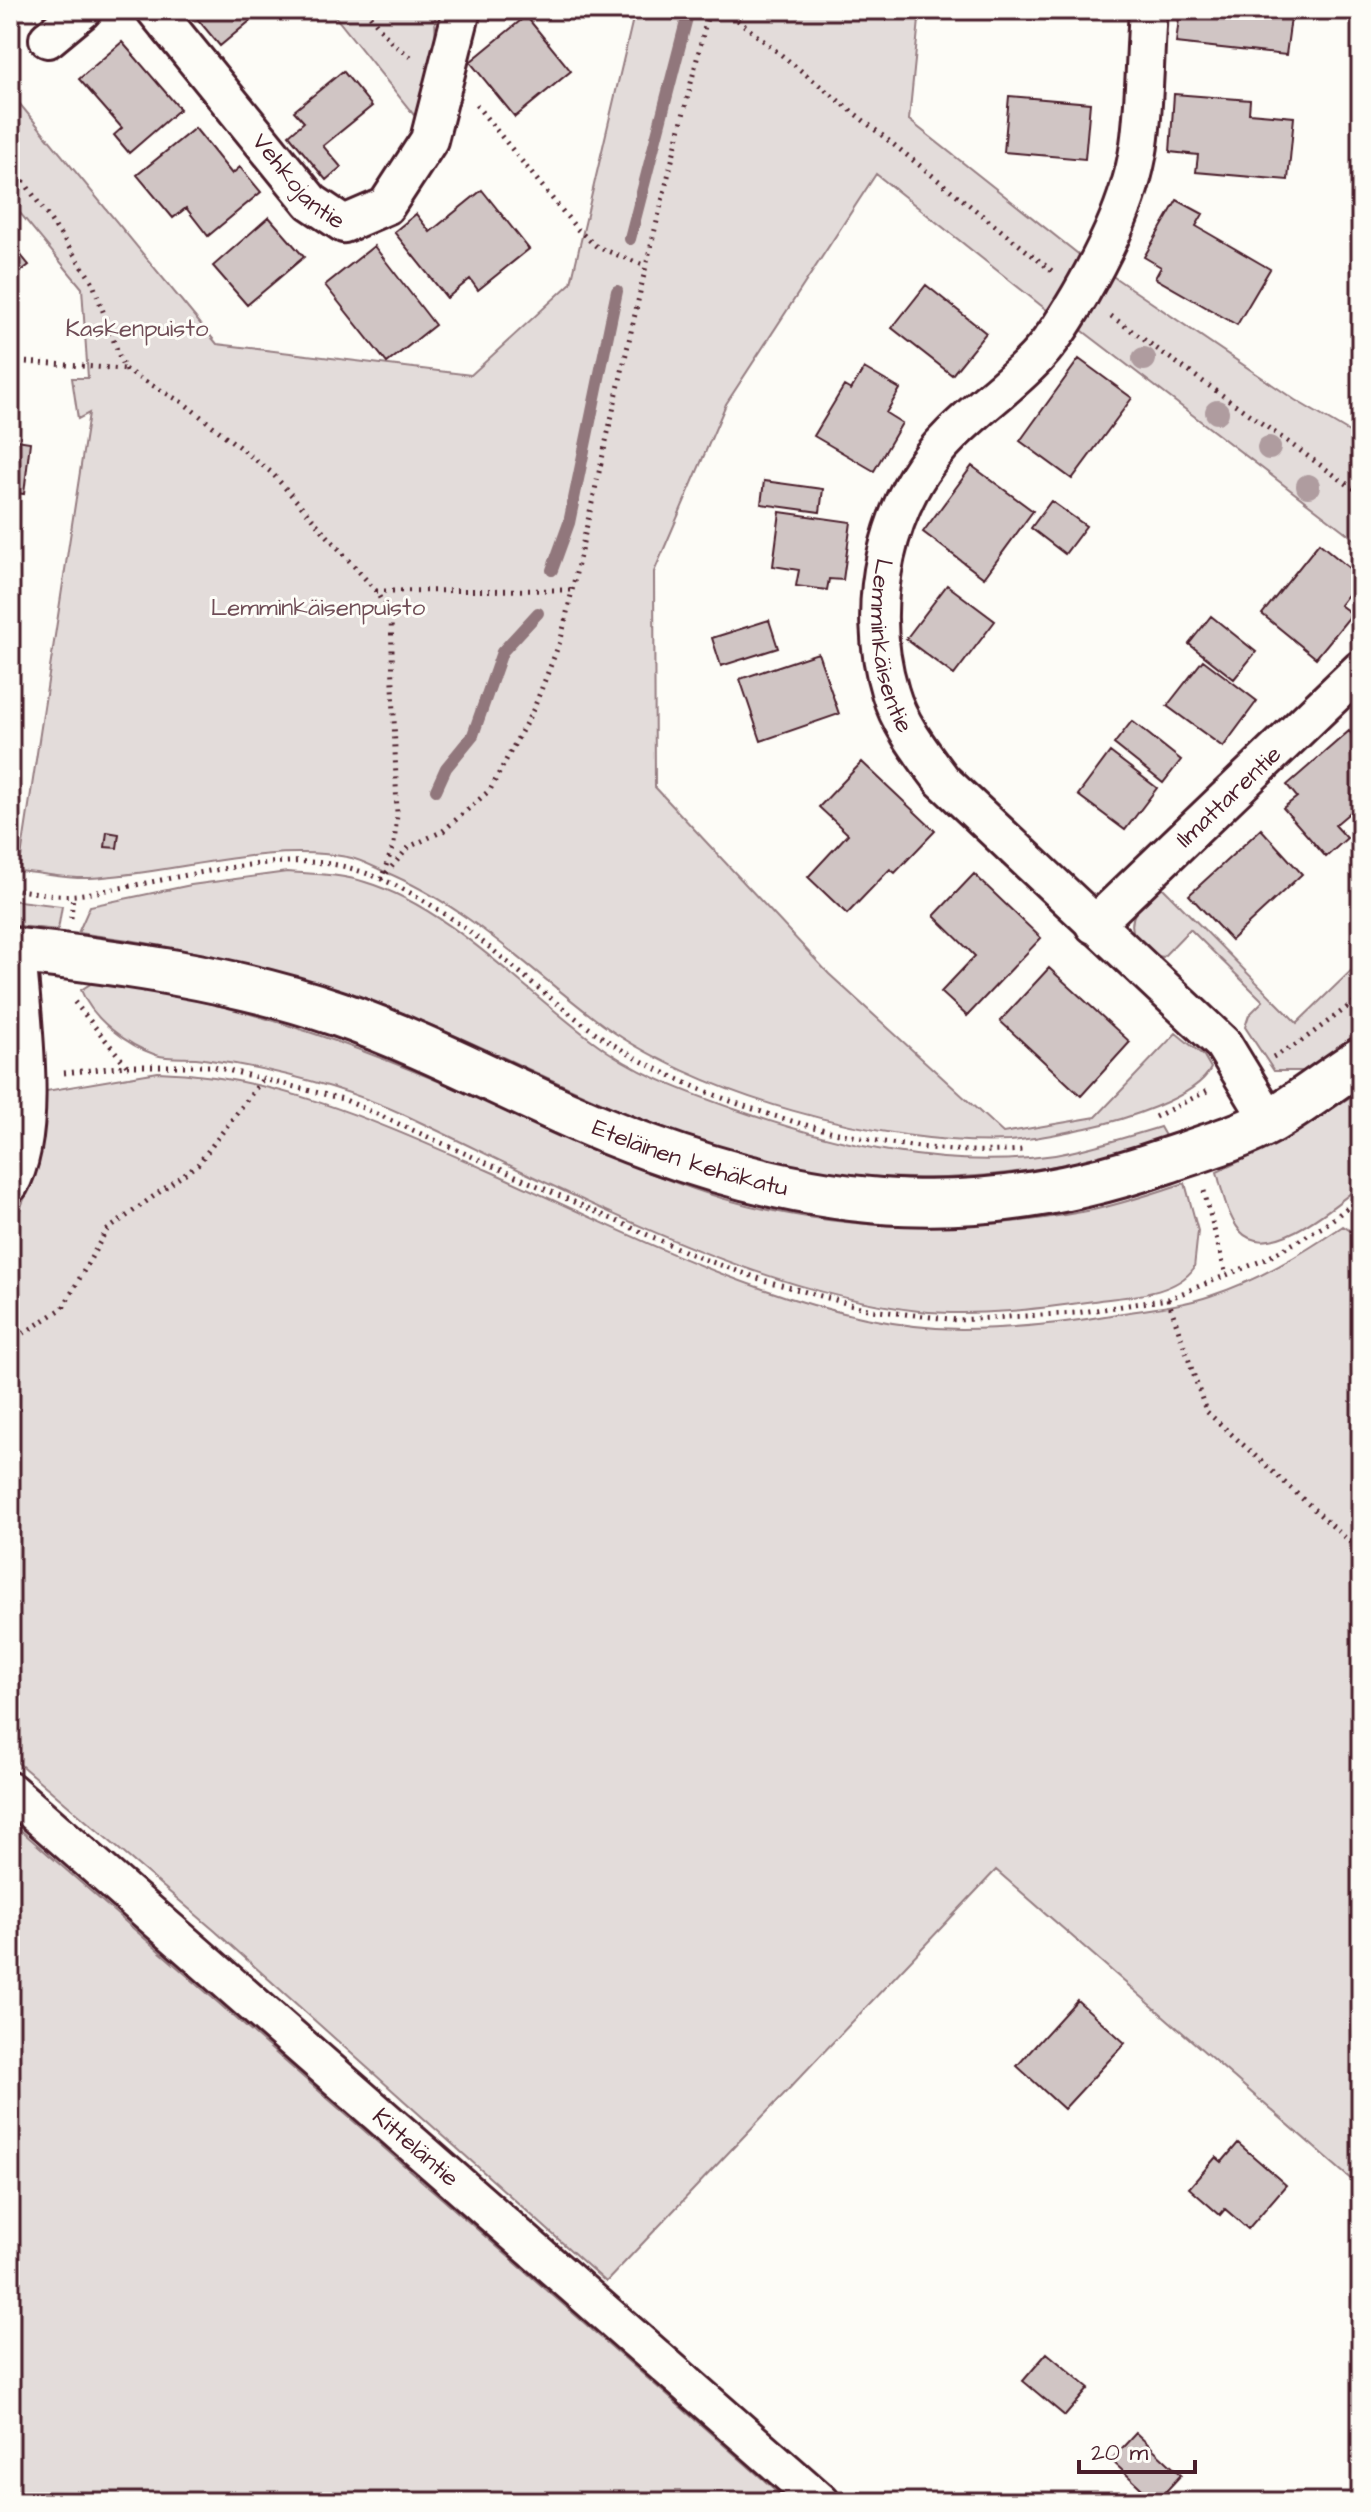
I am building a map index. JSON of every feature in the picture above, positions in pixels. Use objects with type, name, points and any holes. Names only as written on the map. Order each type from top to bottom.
[{"type":"street","points":[[48,39],[83,10]]},
{"type":"street","name":"Vehkojantie","points":[[155,10],[311,202],[344,224],[386,206],[429,140],[462,10]]},
{"type":"street","name":"Lemminkäisentie","points":[[1148,10],[1140,140],[1126,196],[1081,294],[1033,363],[947,439],[913,483],[885,552],[878,623],[890,692],[912,739],[942,780],[1223,1044],[1270,1121]]},
{"type":"street","name":"Ilmattarentie","points":[[1094,925],[1361,669]]},
{"type":"street","points":[[10,1184],[24,1146],[26,1077],[14,951]]},
{"type":"street","name":"Eteläinen kehäkatu","points":[[14,951],[226,982],[340,1015],[645,1146],[743,1179],[847,1200],[911,1204],[970,1201],[1083,1187],[1192,1152],[1270,1121],[1361,1060]]},
{"type":"street","name":"Kitteläntie","points":[[10,1791],[821,2502]]},
{"type":"path","points":[[365,10],[392,43],[460,85],[577,229],[597,247],[646,266]]},
{"type":"path","points":[[381,879],[409,847],[443,831],[490,790],[534,708],[561,639],[646,266],[709,10]]},
{"type":"path","points":[[725,10],[1081,294],[1361,494]]},
{"type":"path","points":[[10,161],[92,281],[124,369]]},
{"type":"path","points":[[10,361],[124,369],[185,404],[272,473],[376,591],[391,618],[397,815],[394,844],[381,879]]},
{"type":"path","points":[[376,591],[571,590]]},
{"type":"path","points":[[10,889],[73,895],[285,862],[343,867],[381,879],[465,926],[606,1039],[653,1068],[713,1093],[805,1125],[873,1139],[949,1150],[1030,1149]]},
{"type":"path","points":[[1150,1119],[1299,1043],[1361,997]]},
{"type":"path","points":[[92,1025],[127,1066]]},
{"type":"path","points":[[26,1077],[127,1066],[211,1066],[343,1099],[695,1256],[871,1310],[957,1320],[1076,1313],[1168,1299],[1266,1259],[1324,1226],[1361,1197]]},
{"type":"path","points":[[10,1342],[63,1308],[106,1231],[198,1164],[262,1080]]},
{"type":"path","points":[[1168,1299],[1206,1411],[1361,1552]]},
{"type":"green space","points":[[330,10],[435,10],[436,57],[418,120]]},
{"type":"green space","name":"Lemminkäisenpuisto","points":[[635,10],[920,10],[909,120],[1082,257],[1048,311],[876,174],[726,404],[654,572],[655,787],[829,974],[1003,1133],[1096,1117],[1176,1033],[1204,1056],[1211,1068],[1203,1079],[1174,1099],[1100,1125],[1010,1141],[961,1141],[850,1125],[793,1111],[736,1092],[683,1071],[635,1046],[594,1018],[467,918],[413,885],[356,859],[315,853],[283,853],[90,878],[19,871],[89,413],[78,419],[72,378],[88,378],[82,288],[10,201],[10,92],[217,344],[471,375],[571,283]]},
{"type":"green space","points":[[1111,275],[1295,400],[1361,439],[1361,544],[1079,328]]},
{"type":"green space","points":[[287,872],[346,877],[396,894],[456,930],[567,1021],[626,1063],[734,1109],[812,1134],[892,1152],[973,1160],[1055,1155],[1160,1127],[1168,1141],[1074,1163],[984,1176],[894,1178],[798,1168],[751,1158],[658,1126],[433,1026],[346,993],[214,956],[78,933],[90,906],[191,885]]},
{"type":"green space","points":[[1159,884],[1297,1023],[1361,961],[1361,1038],[1305,1071],[1274,1071],[1245,1027],[1249,1015],[1263,1001],[1190,929],[1163,957],[1149,951],[1135,936],[1132,927],[1136,911]]},
{"type":"green space","points":[[10,900],[62,906],[58,930],[10,925]]},
{"type":"green space","points":[[92,983],[205,1002],[314,1034],[421,1074],[676,1183],[769,1210],[848,1222],[967,1225],[1087,1211],[1185,1183],[1198,1231],[1194,1268],[1174,1284],[1148,1293],[1029,1309],[941,1313],[855,1300],[723,1260],[657,1233],[359,1096],[256,1068],[198,1058],[174,1058],[145,1051],[122,1038],[93,1011],[81,990]]},
{"type":"green space","points":[[158,1072],[245,1082],[327,1105],[447,1152],[718,1272],[779,1295],[902,1324],[961,1329],[1020,1327],[1176,1305],[1228,1290],[1262,1274],[1343,1226],[1361,1238],[1361,2188],[996,1870],[606,2282],[215,1931],[10,1756],[10,1235],[38,1164],[46,1091]]},
{"type":"green space","points":[[1361,1090],[1361,1185],[1320,1216],[1285,1236],[1253,1239],[1240,1231],[1228,1210],[1217,1172],[1286,1139]]},
{"type":"green space","points":[[10,1821],[79,1881],[789,2502],[10,2502]]},
{"type":"building","points":[[190,10],[263,10],[220,46]]},
{"type":"building","points":[[1180,10],[1292,10],[1286,55],[1176,43]]},
{"type":"building","points":[[526,16],[571,71],[515,117],[470,62]]},
{"type":"building","points":[[122,42],[180,109],[129,153],[114,135],[122,128],[79,79]]},
{"type":"building","points":[[343,71],[372,106],[323,146],[341,167],[326,180],[289,135],[304,122],[294,111]]},
{"type":"building","points":[[1174,94],[1250,100],[1249,113],[1294,117],[1288,180],[1196,172],[1198,155],[1170,152]]},
{"type":"building","points":[[1009,96],[1090,103],[1085,159],[1004,152]]},
{"type":"building","points":[[195,128],[232,174],[240,167],[261,192],[208,236],[186,208],[173,218],[137,175]]},
{"type":"building","points":[[482,190],[529,249],[478,290],[470,279],[447,298],[394,232],[416,214],[430,232]]},
{"type":"building","points":[[1177,200],[1203,214],[1196,226],[1270,269],[1237,325],[1155,278],[1161,267],[1144,257]]},
{"type":"building","points":[[269,217],[304,257],[247,305],[213,266]]},
{"type":"building","points":[[10,242],[29,265],[10,280]]},
{"type":"building","points":[[374,246],[435,325],[387,363],[325,285]]},
{"type":"building","points":[[926,285],[986,333],[952,375],[892,328]]},
{"type":"building","points":[[1079,359],[1132,398],[1072,479],[1020,441]]},
{"type":"building","points":[[864,368],[900,389],[886,413],[902,423],[874,471],[814,436],[844,386],[851,390]]},
{"type":"building","points":[[10,439],[30,442],[24,494],[10,492]]},
{"type":"building","points":[[972,466],[1033,511],[984,578],[923,532]]},
{"type":"building","points":[[764,481],[823,489],[820,512],[761,504]]},
{"type":"building","points":[[1051,501],[1086,526],[1065,554],[1031,528]]},
{"type":"building","points":[[780,512],[851,522],[843,580],[829,579],[827,590],[796,586],[799,570],[773,566]]},
{"type":"building","points":[[1319,543],[1361,578],[1340,605],[1352,614],[1316,658],[1262,614]]},
{"type":"building","points":[[10,551],[16,552],[10,606]]},
{"type":"building","points":[[947,585],[995,621],[954,675],[906,639]]},
{"type":"building","points":[[1211,616],[1256,652],[1234,679],[1189,644]]},
{"type":"building","points":[[769,620],[778,648],[721,666],[712,638]]},
{"type":"building","points":[[818,653],[839,714],[761,741],[740,679]]},
{"type":"building","points":[[1203,660],[1257,701],[1223,747],[1167,706]]},
{"type":"building","points":[[1132,721],[1181,760],[1163,783],[1114,744]]},
{"type":"building","points":[[1349,731],[1361,744],[1361,803],[1335,825],[1347,838],[1326,857],[1283,808],[1297,797],[1287,785]]},
{"type":"building","points":[[1110,752],[1157,788],[1125,830],[1078,795]]},
{"type":"building","points":[[862,762],[935,831],[895,873],[890,869],[847,914],[808,877],[848,834],[819,807]]},
{"type":"building","points":[[1261,829],[1302,874],[1231,940],[1189,895]]},
{"type":"building","points":[[107,832],[119,834],[117,848],[105,847]]},
{"type":"building","points":[[974,874],[1041,938],[967,1016],[941,992],[975,956],[934,916]]},
{"type":"building","points":[[1049,968],[1130,1042],[1081,1096],[1000,1021]]},
{"type":"building","points":[[1077,2000],[1125,2043],[1064,2109],[1017,2066]]},
{"type":"building","points":[[1238,2143],[1286,2185],[1248,2229],[1225,2209],[1220,2215],[1189,2188],[1216,2157],[1222,2162]]},
{"type":"building","points":[[1047,2353],[1089,2388],[1065,2416],[1023,2381]]},
{"type":"building","points":[[1136,2433],[1181,2475],[1156,2502],[1111,2460]]},
{"type":"waterway","points":[[630,239],[689,10]]},
{"type":"waterway","points":[[552,570],[569,523],[617,291]]},
{"type":"waterway","points":[[436,790],[446,768],[473,735],[502,652],[538,613]]},
{"type":"park label","name":"Kaskenpuisto","points":[[137,328]]}]
